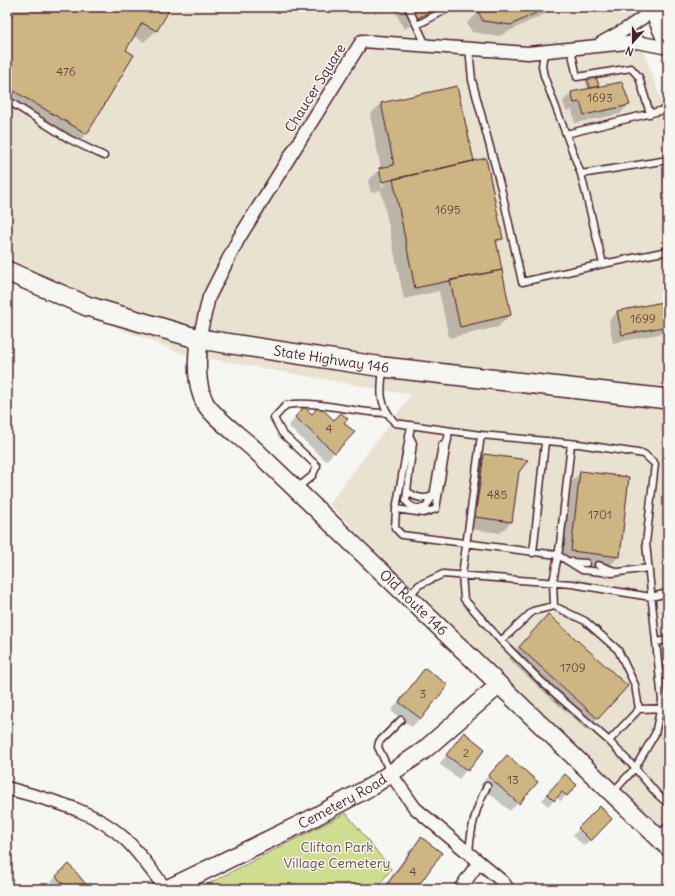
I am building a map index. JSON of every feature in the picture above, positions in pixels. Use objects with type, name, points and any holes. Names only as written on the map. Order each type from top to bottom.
[{"type":"main road","points":[[653,8],[668,42]]},
{"type":"main road","name":"State Highway 146","points":[[7,271],[87,306],[198,339],[383,367],[668,399]]},
{"type":"street","name":"Chaucer Square","points":[[596,46],[626,29],[653,8]]},
{"type":"street","name":"Chaucer Square","points":[[198,339],[209,297],[239,238],[362,41],[528,53],[637,42],[668,48]]},
{"type":"street","name":"Old Route 146","points":[[198,339],[197,369],[205,403],[612,793],[665,837]]},
{"type":"street","name":"Cemetery Road","points":[[167,889],[307,821],[391,774],[423,751],[499,685]]},
{"type":"street","points":[[391,774],[406,798],[415,808],[503,882],[508,889]]},
{"type":"street","points":[[7,788],[76,808],[108,825],[126,839],[167,889]]},
{"type":"street","points":[[460,889],[479,862]]},
{"type":"lane","points":[[408,7],[426,46]]},
{"type":"lane","points":[[417,25],[451,7]]},
{"type":"lane","points":[[469,48],[472,80],[502,192],[522,282],[603,264],[668,252]]},
{"type":"lane","points":[[571,49],[577,77],[631,68],[639,78],[650,114]]},
{"type":"lane","points":[[544,52],[542,66],[544,76],[581,174],[603,264]]},
{"type":"lane","points":[[7,100],[69,139],[104,156]]},
{"type":"lane","points":[[566,134],[668,110]]},
{"type":"lane","points":[[581,174],[668,160]]},
{"type":"lane","points":[[383,367],[380,394],[386,412],[395,423],[481,435],[570,444],[644,454],[655,464],[646,543],[662,701],[655,734],[635,768],[612,793]]},
{"type":"lane","points":[[295,489],[312,476],[317,466],[282,432],[274,418],[286,405],[305,402],[368,413],[386,412]]},
{"type":"lane","points":[[410,426],[396,509],[395,528],[402,535],[558,555],[582,570],[612,573],[648,568]]},
{"type":"lane","points":[[396,509],[424,513],[436,509],[450,431]]},
{"type":"lane","points":[[409,434],[413,443],[406,501],[410,506],[415,508],[426,507],[433,496],[442,445],[448,440]]},
{"type":"lane","points":[[481,435],[465,544],[462,575],[464,599],[500,641],[542,682],[609,741],[668,804]]},
{"type":"lane","points":[[533,552],[545,442]]},
{"type":"lane","points":[[554,606],[553,582],[558,555],[570,444]]},
{"type":"lane","points":[[407,491],[412,496],[420,498],[433,496]]},
{"type":"lane","points":[[569,562],[586,563]]},
{"type":"lane","points":[[598,565],[619,572]]},
{"type":"lane","points":[[408,597],[419,585],[442,574],[572,584],[651,597],[668,593]]},
{"type":"lane","points":[[500,641],[533,611],[554,606],[585,621],[618,650],[634,685],[639,709]]},
{"type":"lane","points":[[656,642],[668,640]]},
{"type":"lane","points":[[660,674],[668,674]]},
{"type":"lane","points":[[609,741],[639,709],[668,708]]},
{"type":"lane","points":[[391,774],[378,747],[379,742],[401,720]]},
{"type":"lane","points":[[469,854],[474,816],[487,786]]},
{"type":"shaded area","points":[[7,7],[635,7],[629,10],[668,119],[668,840],[502,682],[329,504],[411,395],[183,354],[7,283]]},
{"type":"green space","name":"Clifton Park Village Cemetery","points":[[346,813],[391,869],[376,889],[198,889]]},
{"type":"building","points":[[7,7],[171,7],[157,31],[142,23],[126,50],[134,55],[87,134],[7,87],[7,25],[13,15],[7,11]]},
{"type":"building","points":[[410,7],[439,7],[416,19]]},
{"type":"building","points":[[486,7],[548,7],[511,25],[483,21],[478,11]]},
{"type":"building","points":[[594,71],[599,86],[590,88],[585,72]]},
{"type":"building","points":[[622,82],[630,105],[584,115],[580,102],[574,103],[571,92]]},
{"type":"building","points":[[457,86],[474,161],[382,182],[379,168],[394,165],[381,103]]},
{"type":"building","points":[[486,158],[503,239],[496,240],[502,270],[415,288],[393,179]]},
{"type":"building","points":[[502,270],[511,315],[460,327],[450,280]]},
{"type":"building","points":[[668,301],[668,326],[622,335],[617,311]]},
{"type":"building","points":[[319,406],[334,420],[341,413],[348,419],[344,423],[355,432],[335,453],[295,417],[304,407],[312,414]]},
{"type":"building","points":[[484,454],[528,460],[519,472],[512,522],[475,517]]},
{"type":"building","points":[[580,471],[629,477],[620,557],[571,551]]},
{"type":"building","points":[[548,614],[628,686],[598,719],[519,647]]},
{"type":"building","points":[[425,668],[448,685],[421,719],[399,702]]},
{"type":"building","points":[[464,732],[485,749],[468,771],[446,755]]},
{"type":"building","points":[[507,755],[538,782],[519,804],[488,776]]},
{"type":"building","points":[[565,774],[577,785],[567,796],[562,792],[554,801],[547,794]]},
{"type":"building","points":[[600,806],[612,819],[591,841],[578,828]]},
{"type":"building","points":[[421,837],[442,853],[416,889],[384,889]]},
{"type":"building","points":[[69,864],[90,889],[67,889],[56,876]]}]
